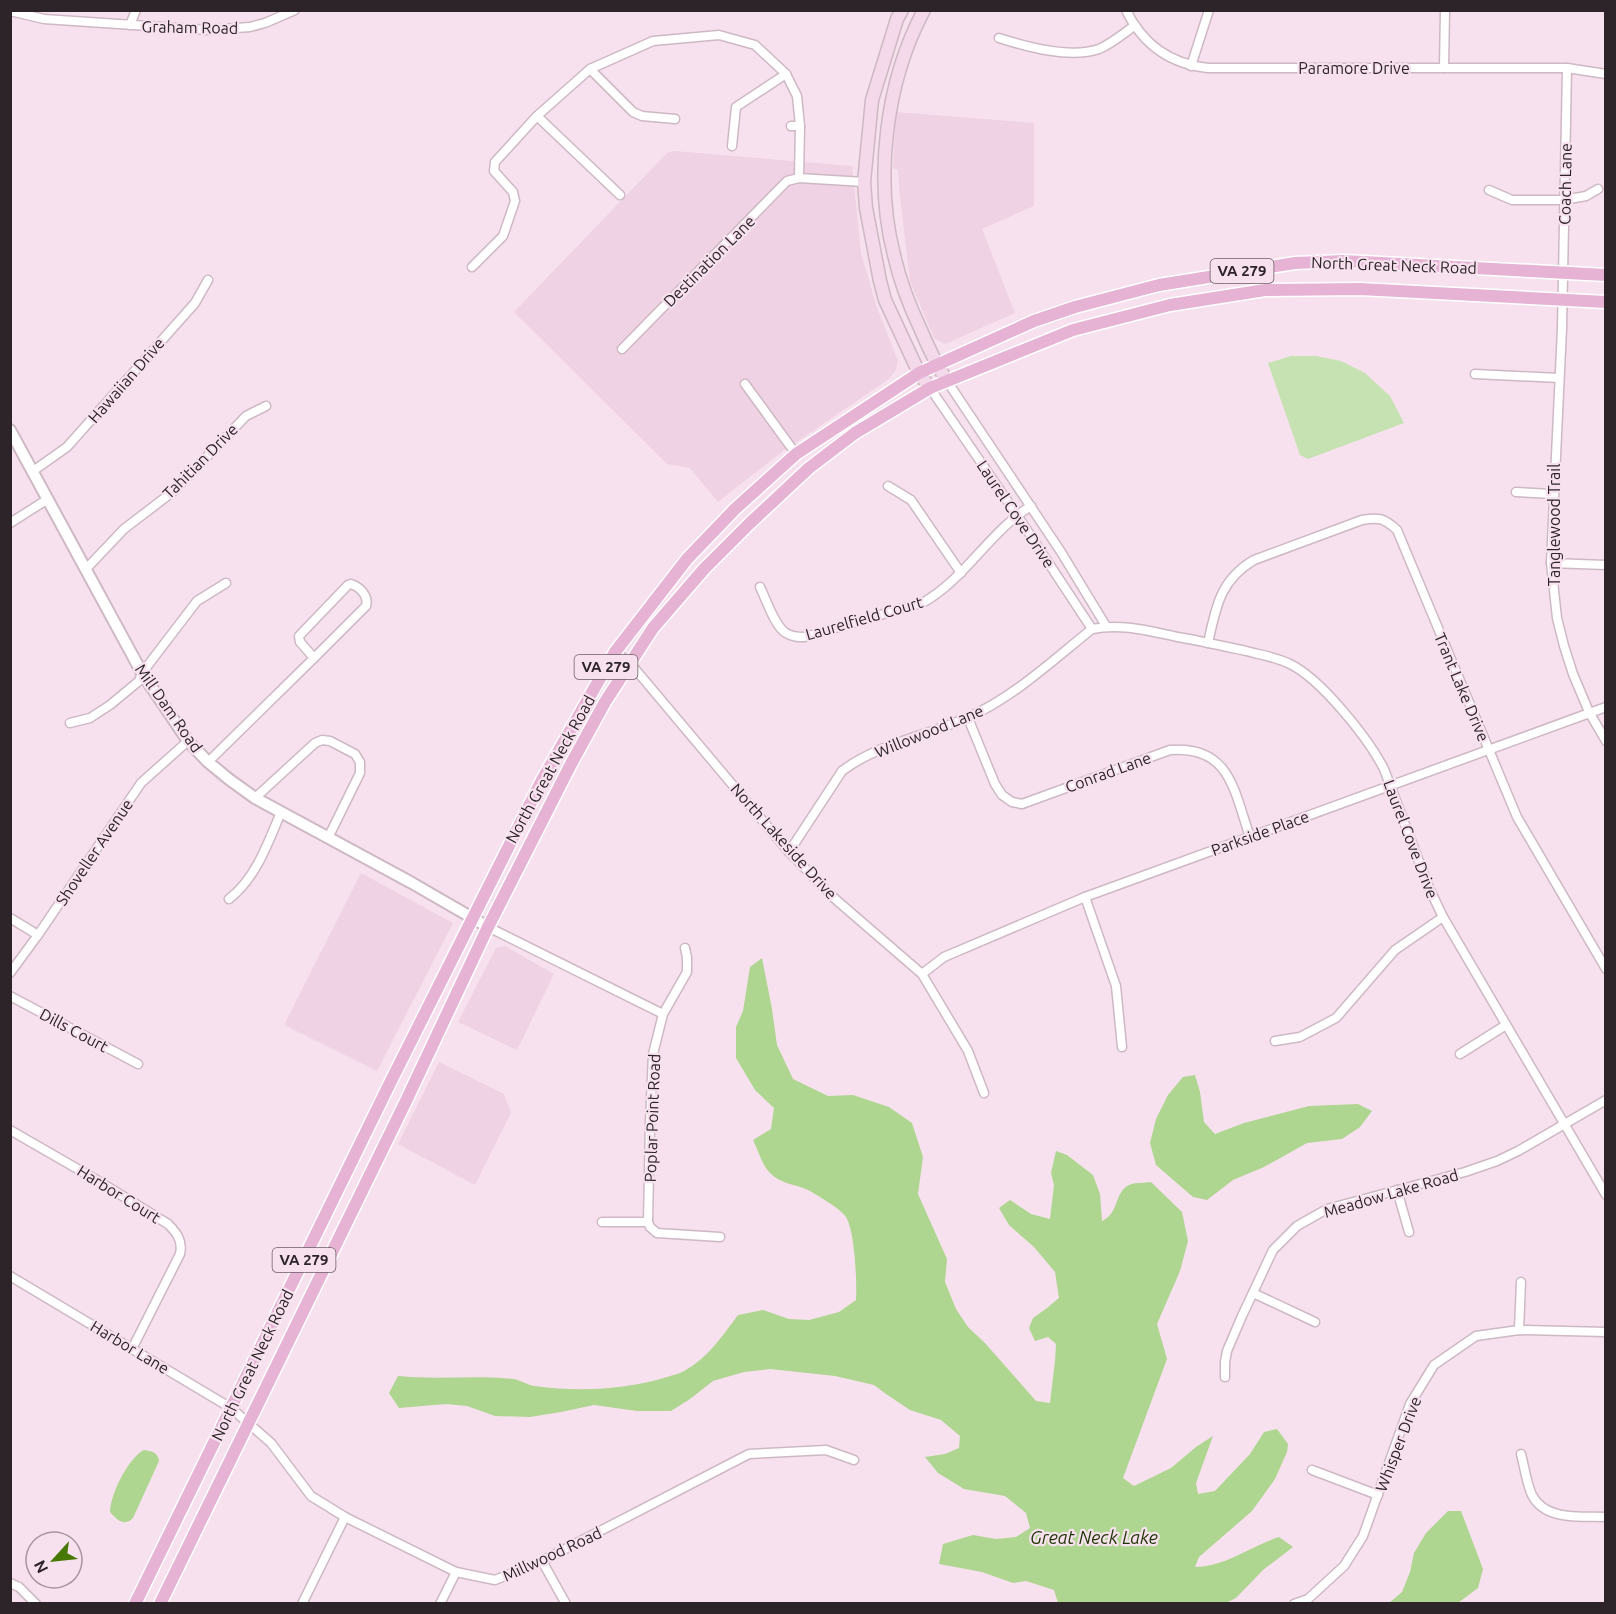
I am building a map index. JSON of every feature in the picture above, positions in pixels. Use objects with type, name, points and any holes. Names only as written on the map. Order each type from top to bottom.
[{"type":"main road","points":[[902,10],[897,19],[872,100],[864,182],[870,235],[885,300],[919,373],[930,388]]},
{"type":"main road","points":[[924,10],[916,25],[897,80],[887,128],[884,183],[893,254],[909,303],[936,365],[947,381]]},
{"type":"main road","name":"North Great Neck Road","points":[[135,1604],[472,917],[541,782],[615,652],[687,559],[735,509],[796,454],[919,373],[1034,321],[1076,307],[1159,285],[1295,263],[1344,261],[1605,274]]},
{"type":"main road","name":"North Great Neck Road","points":[[160,1604],[488,927],[605,702],[653,628],[704,569],[809,468],[855,433],[930,388],[1073,330],[1170,305],[1265,290],[1360,289],[1605,302]]},
{"type":"street","points":[[130,25],[136,10]]},
{"type":"street","name":"Graham Road","points":[[10,11],[44,19],[231,30],[266,23],[295,10]]},
{"type":"street","name":"Paramore Drive","points":[[1126,10],[1134,26],[1155,48],[1174,60],[1191,66],[1208,68],[1567,68],[1605,74]]},
{"type":"street","points":[[1191,66],[1209,10]]},
{"type":"street","points":[[1444,68],[1445,10]]},
{"type":"street","points":[[999,38],[1028,48],[1080,54],[1101,48],[1134,26]]},
{"type":"street","points":[[472,267],[503,236],[515,201],[513,192],[494,171],[495,162],[537,116],[590,69],[653,41],[719,35],[754,45],[786,74],[796,96],[799,178],[864,182]]},
{"type":"street","name":"Coach Lane","points":[[1562,299],[1567,68]]},
{"type":"street","points":[[590,69],[633,112],[642,116],[675,119]]},
{"type":"street","points":[[732,146],[736,107],[786,74]]},
{"type":"street","points":[[537,116],[620,195]]},
{"type":"street","name":"Destination Lane","points":[[622,349],[788,181],[799,178]]},
{"type":"street","points":[[1489,190],[1512,200],[1564,200],[1586,196],[1598,189]]},
{"type":"street","name":"Hawaiian Drive","points":[[33,471],[67,447],[195,303],[208,280]]},
{"type":"street","name":"Tanglewood Trail","points":[[1562,299],[1551,563],[1557,618],[1564,646],[1589,712],[1605,741]]},
{"type":"street","points":[[1475,374],[1559,378]]},
{"type":"street","name":"Laurel Cove Drive","points":[[947,381],[1061,552],[1106,626]]},
{"type":"street","points":[[745,384],[796,454]]},
{"type":"street","name":"Laurel Cove Drive","points":[[930,388],[1017,514],[1092,629],[1106,626],[1124,627],[1278,659],[1302,671],[1314,681],[1367,741],[1377,756],[1390,785],[1429,888],[1443,917],[1605,1195]]},
{"type":"street","name":"Tahitian Drive","points":[[86,569],[124,529],[175,490],[246,416],[266,406]]},
{"type":"street","name":"Mill Dam Road","points":[[10,430],[142,673],[188,741],[208,762],[255,798],[488,927]]},
{"type":"street","points":[[888,486],[911,500],[960,573]]},
{"type":"street","points":[[1516,492],[1553,494]]},
{"type":"street","points":[[10,523],[48,499]]},
{"type":"street","name":"Laurelfield Court","points":[[760,587],[778,626],[785,633],[794,637],[805,637],[924,602],[935,596],[960,573],[1017,514],[1031,506]]},
{"type":"street","name":"Trant Lake Drive","points":[[1208,643],[1220,595],[1227,583],[1243,566],[1261,557],[1362,520],[1374,518],[1390,523],[1397,530],[1517,817],[1605,969]]},
{"type":"street","points":[[1551,563],[1605,565]]},
{"type":"street","points":[[70,723],[90,718],[139,681],[142,673],[197,601],[226,583]]},
{"type":"street","points":[[208,762],[314,658],[366,606],[368,600],[366,596],[354,584],[348,585],[299,636],[300,642],[314,658]]},
{"type":"street","name":"Willowood Lane","points":[[789,852],[842,771],[854,762],[968,718],[992,706],[1092,629]]},
{"type":"street","name":"North Lakeside Drive","points":[[615,652],[630,663],[789,852],[834,898],[922,974],[968,1051],[984,1093]]},
{"type":"street","name":"Parkside Place","points":[[922,974],[944,957],[1085,897],[1605,706]]},
{"type":"street","name":"Conrad Lane","points":[[968,718],[995,784],[1002,795],[1012,802],[1022,804],[1170,750],[1185,749],[1199,752],[1213,759],[1223,768],[1251,837]]},
{"type":"street","points":[[255,798],[315,742],[322,740],[339,745],[355,754],[360,762],[360,773],[328,838]]},
{"type":"street","name":"Shoveller Avenue","points":[[10,973],[141,783],[188,741]]},
{"type":"street","points":[[229,898],[245,883],[254,869],[281,812]]},
{"type":"street","points":[[1085,897],[1116,986],[1122,1047]]},
{"type":"street","points":[[1275,1041],[1300,1037],[1336,1018],[1395,950],[1443,917]]},
{"type":"street","points":[[10,918],[38,935]]},
{"type":"street","points":[[488,927],[663,1014]]},
{"type":"street","name":"Poplar Point Road","points":[[648,1222],[652,1065],[663,1014],[687,972],[685,948]]},
{"type":"street","name":"Dills Court","points":[[10,996],[138,1064]]},
{"type":"street","points":[[1460,1054],[1506,1025]]},
{"type":"street","name":"Meadow Lake Road","points":[[1225,1377],[1227,1351],[1273,1250],[1298,1226],[1327,1209],[1465,1172],[1497,1161],[1605,1100]]},
{"type":"street","name":"Harbor Court","points":[[10,1130],[168,1224],[177,1234],[182,1247],[180,1254],[132,1349]]},
{"type":"street","points":[[1397,1190],[1409,1232]]},
{"type":"street","points":[[602,1222],[648,1222],[657,1233],[720,1237]]},
{"type":"street","name":"Harbor Lane","points":[[10,1276],[231,1408],[247,1422]]},
{"type":"street","points":[[1519,1330],[1521,1282]]},
{"type":"street","points":[[1253,1293],[1315,1322]]},
{"type":"street","name":"Whisper Drive","points":[[1294,1604],[1308,1599],[1344,1566],[1363,1536],[1410,1404],[1434,1365],[1476,1336],[1519,1330],[1605,1332]]},
{"type":"street","name":"Millwood Road","points":[[247,1422],[271,1443],[311,1496],[345,1517],[456,1572],[495,1580],[543,1561],[749,1454],[826,1450],[854,1460]]},
{"type":"street","points":[[1521,1454],[1532,1496],[1543,1509],[1559,1515],[1605,1517]]},
{"type":"street","points":[[1312,1470],[1378,1495]]},
{"type":"street","points":[[302,1604],[345,1517]]},
{"type":"street","points":[[543,1561],[566,1604]]},
{"type":"street","points":[[440,1604],[456,1572]]},
{"type":"street","points":[[10,1583],[19,1587],[36,1604]]},
{"type":"shaded area","points":[[896,112],[1034,123],[1034,206],[982,229],[1015,313],[945,344],[934,338],[910,281],[898,170],[893,168]]},
{"type":"shaded area","points":[[674,151],[852,166],[861,253],[877,308],[898,361],[896,370],[889,379],[779,454],[718,502],[690,468],[667,464],[514,312],[667,153]]},
{"type":"shaded area","points":[[1291,356],[1316,356],[1341,361],[1365,373],[1390,396],[1404,423],[1308,459],[1300,455],[1268,363]]},
{"type":"shaded area","points":[[361,873],[453,923],[377,1071],[284,1025]]},
{"type":"shaded area","points":[[505,946],[554,974],[517,1050],[458,1022],[496,948]]},
{"type":"shaded area","points":[[439,1062],[504,1094],[511,1113],[475,1185],[398,1144]]},
{"type":"water","name":"Great Neck Lake","points":[[762,958],[777,1045],[793,1079],[828,1096],[853,1095],[889,1107],[912,1123],[923,1157],[918,1194],[947,1259],[945,1282],[956,1309],[968,1327],[1036,1401],[1050,1403],[1056,1344],[1048,1337],[1035,1341],[1029,1328],[1033,1318],[1059,1298],[1055,1272],[1034,1247],[1009,1225],[999,1208],[1010,1200],[1031,1214],[1050,1219],[1054,1185],[1051,1173],[1056,1151],[1067,1155],[1093,1175],[1100,1194],[1102,1221],[1114,1209],[1123,1190],[1136,1183],[1151,1182],[1182,1212],[1188,1241],[1180,1271],[1157,1324],[1167,1359],[1123,1478],[1134,1486],[1171,1468],[1213,1436],[1196,1483],[1198,1494],[1215,1491],[1250,1454],[1264,1432],[1277,1429],[1288,1444],[1287,1452],[1275,1479],[1252,1511],[1199,1557],[1195,1567],[1217,1564],[1279,1537],[1293,1547],[1263,1570],[1236,1598],[1224,1604],[1058,1603],[1054,1590],[1026,1581],[1013,1583],[982,1572],[939,1564],[943,1544],[973,1535],[996,1539],[1016,1537],[1030,1528],[1026,1513],[1005,1496],[964,1489],[938,1473],[925,1457],[945,1454],[959,1448],[960,1436],[941,1420],[910,1410],[874,1385],[835,1376],[770,1369],[744,1372],[713,1381],[671,1411],[637,1411],[594,1405],[530,1417],[495,1416],[467,1406],[446,1404],[399,1408],[389,1393],[398,1376],[499,1378],[535,1386],[568,1389],[601,1389],[635,1385],[680,1373],[692,1366],[714,1346],[738,1315],[763,1310],[789,1319],[809,1320],[839,1312],[856,1300],[853,1245],[846,1217],[834,1206],[808,1190],[774,1177],[765,1166],[753,1140],[771,1129],[774,1108],[755,1090],[736,1058],[736,1027],[743,1011],[750,967]]},
{"type":"water","points":[[1195,1075],[1204,1122],[1215,1134],[1244,1123],[1309,1106],[1358,1104],[1372,1111],[1360,1127],[1342,1139],[1307,1143],[1264,1167],[1233,1180],[1207,1200],[1193,1197],[1156,1165],[1150,1143],[1156,1119],[1168,1095],[1183,1077]]},
{"type":"water","points":[[144,1450],[156,1454],[159,1461],[133,1518],[124,1522],[115,1518],[110,1512],[113,1496],[126,1469]]},
{"type":"water","points":[[1448,1511],[1461,1511],[1483,1569],[1478,1588],[1458,1603],[1389,1603],[1402,1592],[1414,1553],[1426,1533]]}]
